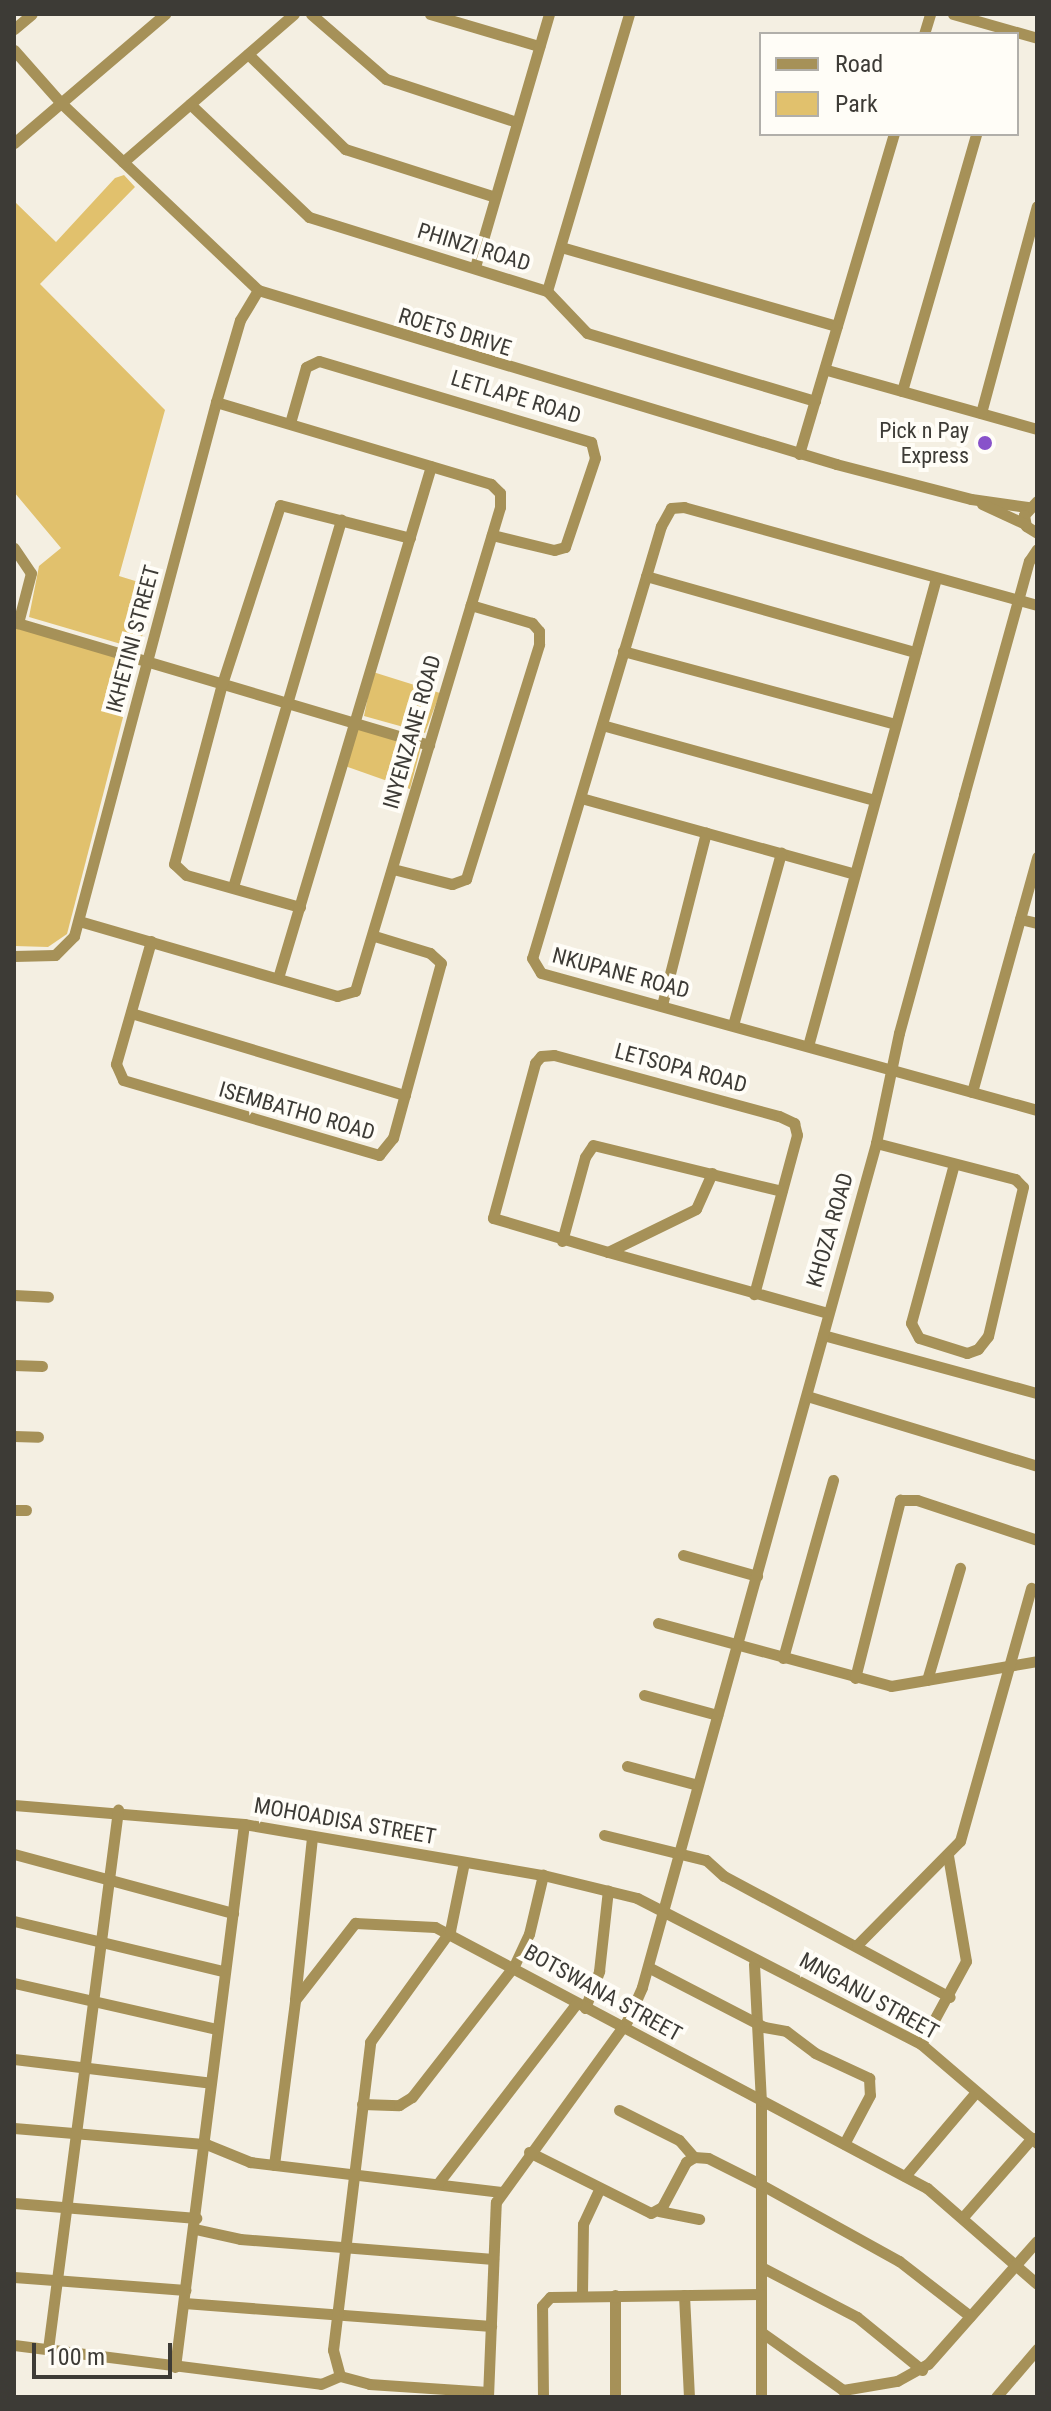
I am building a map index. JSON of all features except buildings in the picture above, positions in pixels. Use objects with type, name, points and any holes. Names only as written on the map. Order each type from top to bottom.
[{"type":"street","points":[[14,29],[32,14]]},
{"type":"street","points":[[14,143],[165,14]]},
{"type":"street","points":[[123,162],[294,14]]},
{"type":"street","points":[[311,14],[386,79],[517,122]]},
{"type":"street","points":[[430,14],[539,46]]},
{"type":"street","points":[[475,267],[549,14]]},
{"type":"street","points":[[547,291],[629,14]]},
{"type":"street","points":[[953,14],[1006,32]]},
{"type":"street","name":"ROETS DRIVE","points":[[14,50],[60,102],[258,290],[799,454],[971,499],[1032,504]]},
{"type":"street","points":[[248,54],[345,149],[495,197]]},
{"type":"street","name":"PHINZI ROAD","points":[[190,104],[309,217],[547,291],[587,333],[815,401]]},
{"type":"street","points":[[799,454],[827,370],[893,136]]},
{"type":"street","points":[[902,391],[975,136]]},
{"type":"street","points":[[981,413],[1037,206]]},
{"type":"street","points":[[561,247],[837,326]]},
{"type":"street","name":"IKHETINI STREET","points":[[14,956],[63,952],[79,921],[216,402],[240,320],[258,290]]},
{"type":"street","name":"LETLAPE ROAD","points":[[290,423],[306,367],[319,361],[591,442],[595,458],[565,547],[554,550],[492,535]]},
{"type":"street","points":[[827,370],[1037,429]]},
{"type":"street","name":"INYENZANE ROAD","points":[[79,921],[278,978],[351,995],[374,936],[492,535],[501,499],[495,486],[216,402]]},
{"type":"street","points":[[278,978],[431,466]]},
{"type":"street","points":[[1032,504],[1037,490]]},
{"type":"street","name":"ROETS DRIVE","points":[[971,499],[1037,533]]},
{"type":"street","points":[[300,907],[186,875],[173,860],[222,684],[276,509],[291,504],[410,538]]},
{"type":"street","name":"KHOZA ROAD","points":[[501,2192],[621,2029],[648,1967],[876,1143],[892,1071],[1019,600],[1029,561],[1026,525],[1032,504]]},
{"type":"street","name":"NKUPANE ROAD","points":[[936,578],[684,507],[671,508],[664,516],[532,964],[541,973],[1037,1110]]},
{"type":"street","points":[[233,887],[341,520]]},
{"type":"street","points":[[14,548],[31,573],[16,622],[429,745]]},
{"type":"street","name":"KHOZA ROAD","points":[[1029,561],[1037,549]]},
{"type":"street","points":[[646,576],[915,652]]},
{"type":"street","points":[[808,1046],[936,578],[1037,605]]},
{"type":"street","points":[[393,869],[452,884],[466,879],[539,644],[539,631],[532,623],[471,605]]},
{"type":"street","points":[[623,651],[895,724]]},
{"type":"street","points":[[602,725],[874,800]]},
{"type":"street","points":[[581,798],[855,874]]},
{"type":"street","points":[[662,1005],[706,833]]},
{"type":"street","points":[[733,1025],[781,853]]},
{"type":"street","points":[[972,1092],[1037,857]]},
{"type":"street","points":[[1020,919],[1037,923]]},
{"type":"street","name":"ISEMBATHO ROAD","points":[[151,941],[116,1064],[129,1084],[373,1155],[384,1154],[391,1145],[441,963],[430,953],[374,936]]},
{"type":"street","points":[[131,1013],[405,1095]]},
{"type":"street","name":"LETSOPA ROAD","points":[[562,1241],[497,1222],[494,1210],[535,1063],[545,1055],[791,1121],[797,1135],[754,1294]]},
{"type":"street","points":[[876,1143],[1015,1179],[1024,1192],[988,1336],[978,1349],[961,1352],[919,1338],[911,1323],[954,1164]]},
{"type":"street","points":[[781,1191],[593,1145],[582,1167],[562,1241],[828,1313]]},
{"type":"street","points":[[608,1252],[696,1209],[712,1173]]},
{"type":"street","points":[[14,1295],[48,1297]]},
{"type":"street","points":[[823,1335],[1037,1393]]},
{"type":"street","points":[[14,1365],[42,1366]]},
{"type":"street","points":[[807,1396],[1037,1466]]},
{"type":"street","points":[[14,1436],[38,1437]]},
{"type":"street","points":[[783,1658],[833,1480]]},
{"type":"street","points":[[855,1678],[899,1502],[905,1498],[1037,1540]]},
{"type":"street","points":[[683,1555],[757,1576]]},
{"type":"street","points":[[927,1680],[960,1568]]},
{"type":"street","points":[[857,1945],[960,1841],[1031,1588]]},
{"type":"street","points":[[658,1623],[891,1686],[1037,1661]]},
{"type":"street","points":[[644,1695],[717,1715]]},
{"type":"street","points":[[627,1766],[698,1785]]},
{"type":"street","name":"MOHOADISA STREET","points":[[14,1805],[118,1810],[244,1824],[543,1875],[608,1890],[664,1908]]},
{"type":"street","points":[[48,2349],[98,1939],[118,1810]]},
{"type":"street","points":[[175,2367],[206,2144],[216,2029],[244,1824]]},
{"type":"street","points":[[604,1835],[706,1860],[724,1876],[950,1997]]},
{"type":"street","points":[[274,2165],[312,1836]]},
{"type":"street","points":[[14,1854],[233,1913]]},
{"type":"street","points":[[921,2044],[962,1973],[966,1948],[948,1856]]},
{"type":"street","points":[[340,2376],[333,2350],[362,2104],[375,2028],[450,1931],[464,1862]]},
{"type":"street","points":[[362,2104],[409,2100],[514,1966],[529,1934],[543,1875]]},
{"type":"street","points":[[439,2182],[581,2005],[599,1971],[608,1890]]},
{"type":"street","name":"MNGANU STREET","points":[[664,1908],[921,2044],[1035,2141]]},
{"type":"street","points":[[14,1921],[223,1971]]},
{"type":"street","name":"BOTSWANA STREET","points":[[295,2000],[355,1923],[450,1931],[621,2029],[905,2176],[963,2217],[1037,2284]]},
{"type":"street","points":[[754,1964],[761,2101],[761,2397]]},
{"type":"street","points":[[648,1967],[758,2023],[786,2031],[815,2053],[869,2078],[870,2095],[844,2144]]},
{"type":"street","points":[[14,1983],[216,2029]]},
{"type":"street","points":[[14,2059],[211,2083]]},
{"type":"street","points":[[905,2176],[976,2092]]},
{"type":"street","points":[[619,2110],[679,2140],[694,2157],[760,2184],[905,2265],[970,2316]]},
{"type":"street","points":[[14,2128],[206,2144],[235,2158],[274,2165],[439,2182],[501,2192],[493,2259],[488,2394],[426,2393],[340,2376],[321,2384],[14,2345]]},
{"type":"street","points":[[963,2217],[1035,2141]]},
{"type":"street","points":[[529,2152],[648,2213],[659,2211],[699,2219]]},
{"type":"street","points":[[659,2211],[686,2162],[694,2157]]},
{"type":"street","points":[[582,2294],[583,2224],[599,2189]]},
{"type":"street","points":[[14,2203],[195,2224],[344,2249],[493,2259]]},
{"type":"street","points":[[761,2332],[843,2390],[897,2381],[922,2370],[1037,2241]]},
{"type":"street","points":[[761,2267],[857,2317],[922,2370]]},
{"type":"street","points":[[14,2277],[337,2315],[491,2326]]},
{"type":"street","points":[[543,2397],[546,2300],[582,2294],[761,2294]]},
{"type":"street","points":[[615,2295],[615,2397]]},
{"type":"street","points":[[684,2295],[689,2397]]},
{"type":"street","points":[[996,2397],[1037,2349]]},
{"type":"green space","points":[[124,175],[135,187],[40,284],[165,410],[119,576],[158,588],[138,649],[29,617],[39,566],[61,548],[14,492],[14,201],[56,242],[115,178]]},
{"type":"green space","points":[[14,624],[134,661],[136,667],[67,934],[48,947],[14,946]]},
{"type":"green space","points":[[373,672],[440,693],[425,733],[364,716]]},
{"type":"green space","points":[[358,726],[421,747],[410,789],[345,766]]},
{"type":"place","name":"Pick n Pay Express","points":[[985,443]]}]
